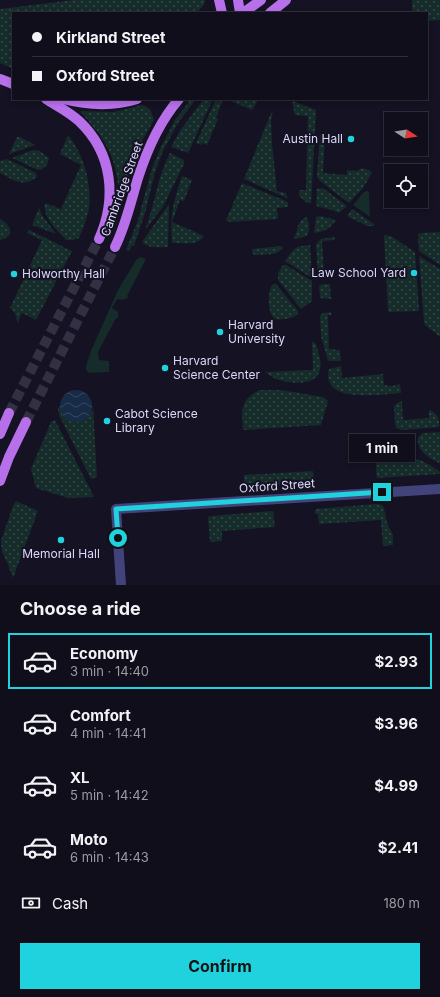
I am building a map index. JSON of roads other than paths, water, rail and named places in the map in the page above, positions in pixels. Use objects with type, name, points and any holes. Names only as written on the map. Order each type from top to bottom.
[{"type":"main road","points":[[219,0],[222,12]]},
{"type":"main road","points":[[238,0],[242,12]]},
{"type":"main road","points":[[243,12],[261,0]]},
{"type":"main road","points":[[271,12],[286,0]]},
{"type":"main road","points":[[0,79],[12,84]]},
{"type":"main road","name":"Cambridge Street","points":[[48,100],[82,125],[94,138],[104,161],[110,183],[110,204],[106,224],[99,239]]},
{"type":"main road","points":[[68,100],[101,105],[133,100]]},
{"type":"main road","name":"Cambridge Street","points":[[114,247],[124,224],[140,173],[153,140],[177,100]]},
{"type":"main road","points":[[0,430],[9,413],[0,434]]},
{"type":"main road","points":[[0,481],[26,422]]},
{"type":"street","name":"Oxford Street","points":[[121,585],[116,509],[440,489]]},
{"type":"water","points":[[73,390],[79,390],[89,397],[92,406],[91,412],[85,419],[79,422],[73,422],[63,415],[60,409],[60,403],[67,393]]},
{"type":"tunnel","points":[[9,413],[99,239]]},
{"type":"tunnel","points":[[26,422],[115,247]]},
{"type":"place","name":"Austin Hall","points":[[351,139]]},
{"type":"place","name":"Law School Yard","points":[[414,273]]},
{"type":"place","name":"Holworthy Hall","points":[[14,274]]},
{"type":"place","name":"Harvard University","points":[[220,332]]},
{"type":"place","name":"Harvard Science Center","points":[[165,368]]},
{"type":"place","name":"Cabot Science Library","points":[[107,421]]},
{"type":"place","name":"Memorial Hall","points":[[61,540]]}]
